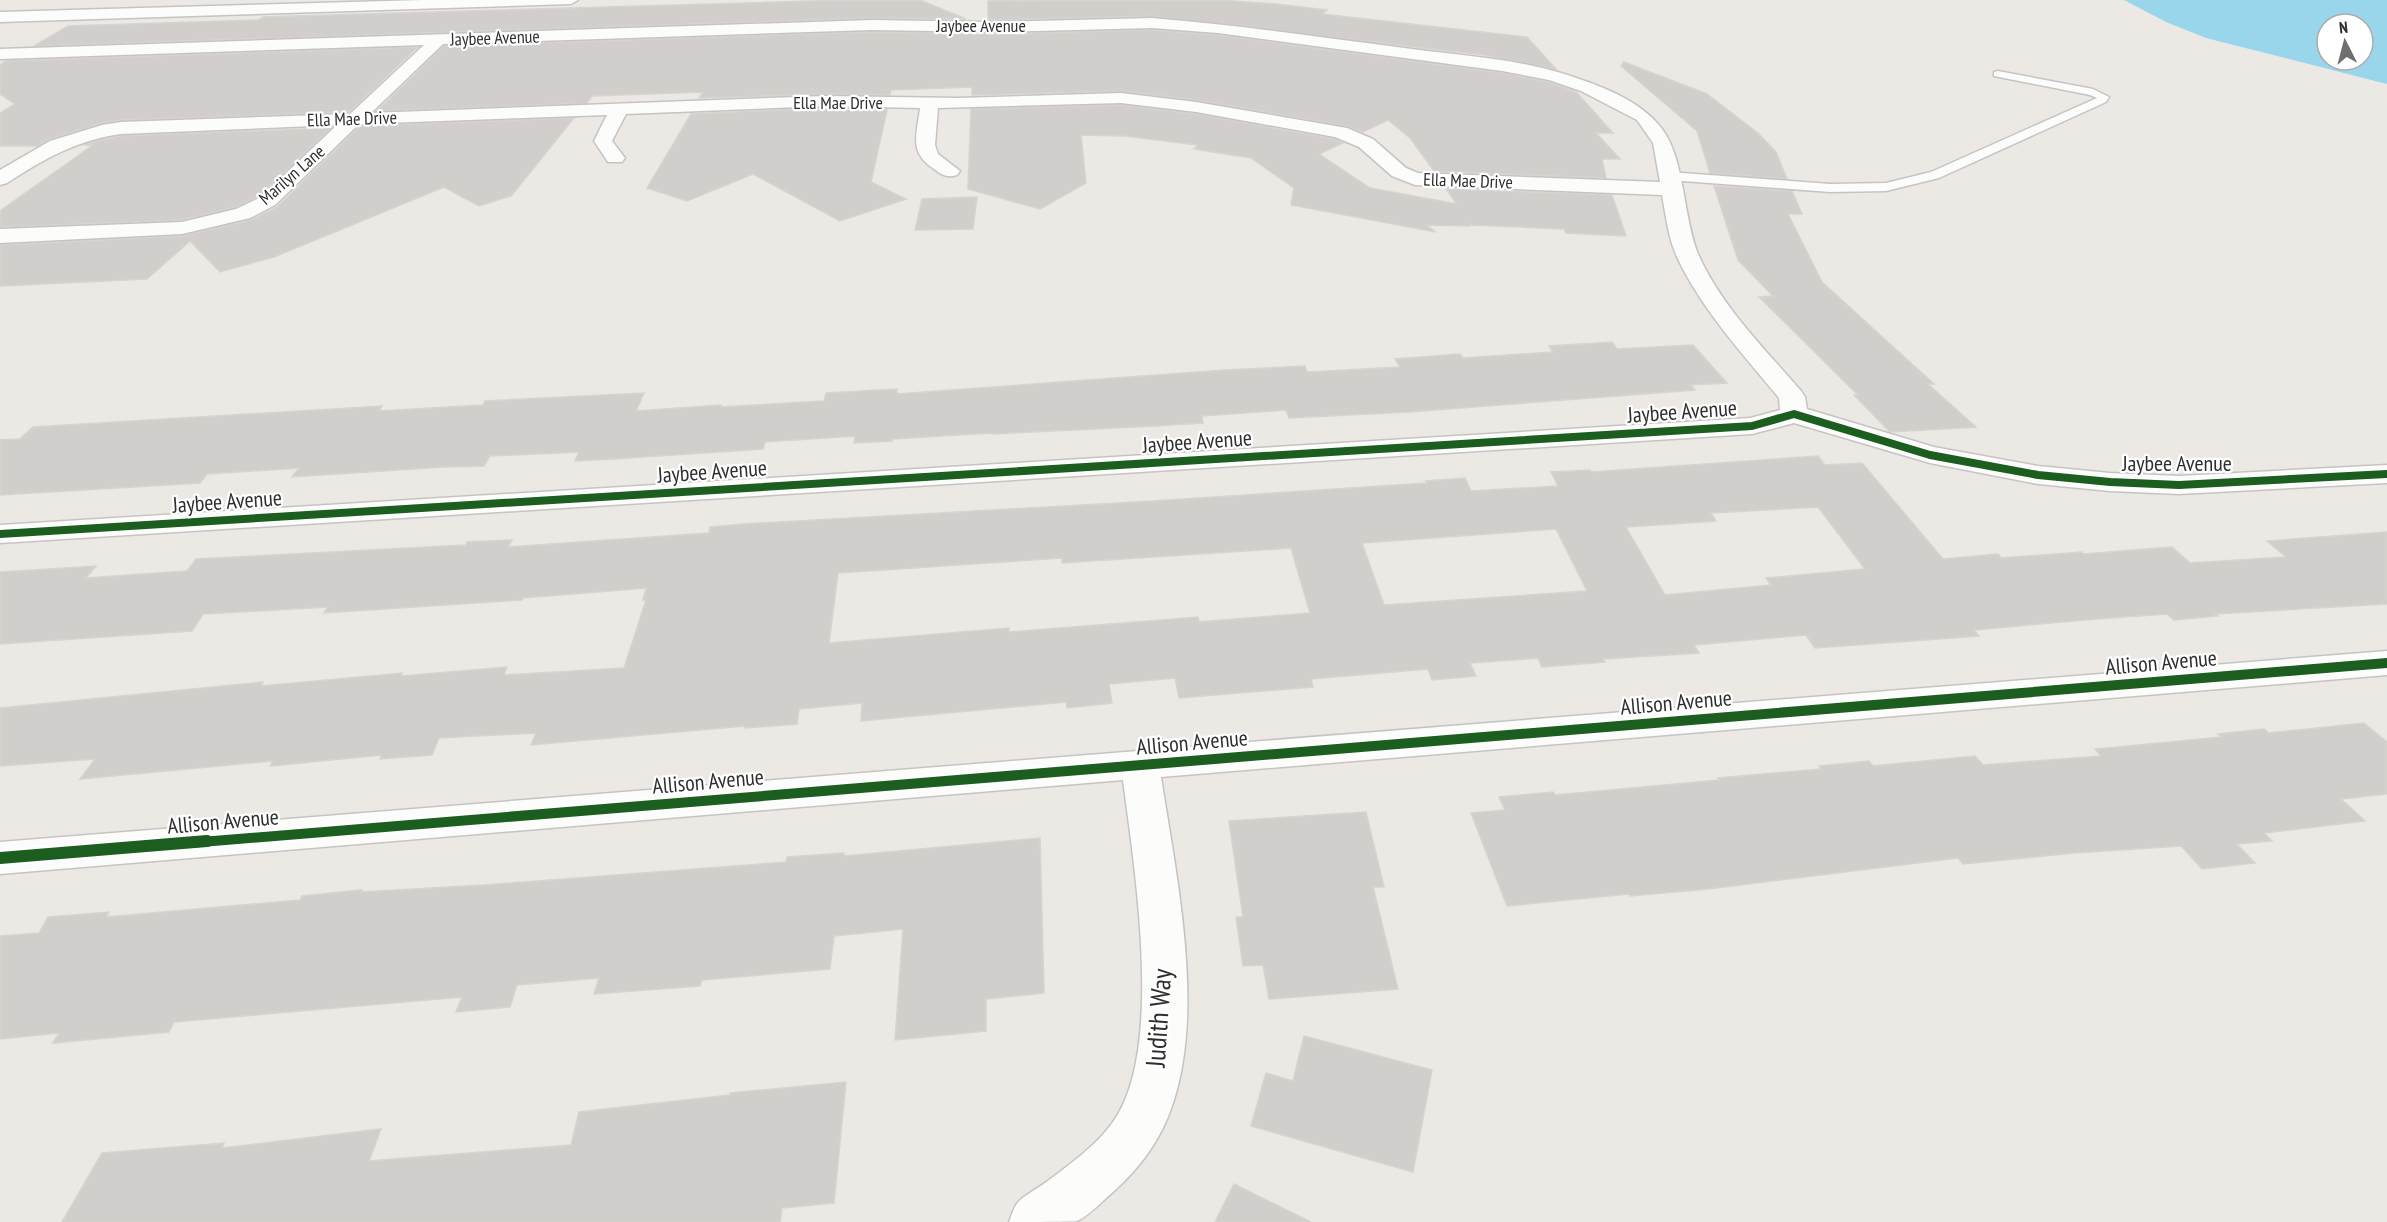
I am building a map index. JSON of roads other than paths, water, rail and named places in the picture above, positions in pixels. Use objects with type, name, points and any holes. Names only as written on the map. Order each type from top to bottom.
[{"type":"street","points":[[0,12],[392,0]]},
{"type":"street","points":[[0,17],[208,5],[571,0]]},
{"type":"street","name":"Jaybee Avenue","points":[[0,54],[873,25],[993,27],[1152,23],[1218,28],[1502,66],[1553,76],[1587,87],[1643,116],[1662,143],[1681,237],[1688,256],[1708,293],[1792,397],[1794,414]]},
{"type":"street","name":"Marilyn Lane","points":[[0,236],[182,228],[243,214],[268,201],[440,39]]},
{"type":"street","name":"Ella Mae Drive","points":[[0,179],[49,147],[67,139],[121,128],[825,101],[931,103],[1092,98],[1159,102],[1235,112],[1340,132],[1366,143],[1398,172],[1415,179],[1670,182]]},
{"type":"street","points":[[931,103],[928,105],[927,151],[933,160],[950,171]]},
{"type":"street","points":[[615,158],[603,141],[620,109]]},
{"type":"street","name":"Jaybee Avenue","points":[[0,534],[1752,426],[1794,414],[1930,455],[2058,477],[2178,485],[2387,474]]},
{"type":"street","name":"Allison Avenue","points":[[0,858],[2387,663]]},
{"type":"street","name":"Judith Way","points":[[1035,1222],[1105,1167],[1132,1137],[1149,1105],[1161,1048],[1165,981],[1161,929],[1140,766]]},
{"type":"lane","points":[[1670,182],[1830,188],[1886,187],[1935,175],[2103,97],[2093,92],[1998,74]]},
{"type":"water","points":[[2124,0],[2387,0],[2387,84],[2340,72],[2375,72],[2375,12],[2315,12],[2315,66],[2206,38],[2166,22]]}]
